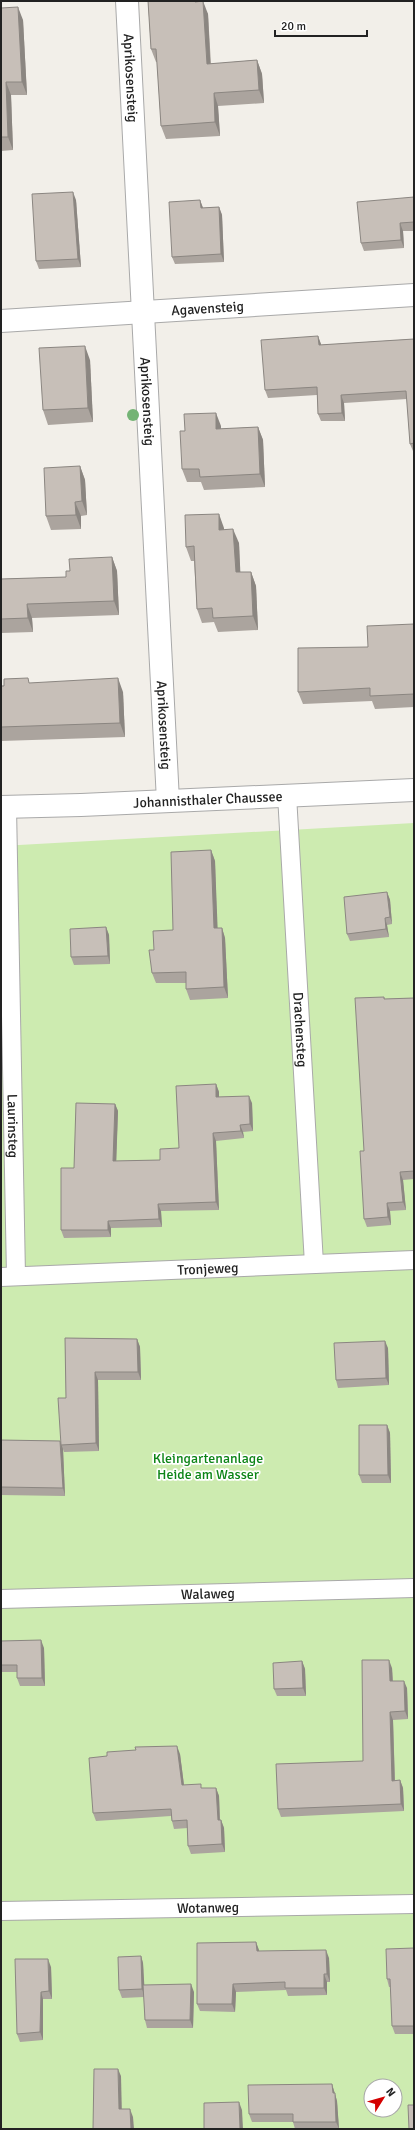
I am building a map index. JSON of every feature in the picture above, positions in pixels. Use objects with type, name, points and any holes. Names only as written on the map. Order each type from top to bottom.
[{"type":"street","name":"Aprikosensteig","points":[[127,1],[168,801]]},
{"type":"street","name":"Agavensteig","points":[[1,321],[414,295]]},
{"type":"street","name":"Johannisthaler Chaussee","points":[[4,807],[414,790]]},
{"type":"lane","name":"Drachensteg","points":[[288,795],[314,1264]]},
{"type":"lane","name":"Laurinsteg","points":[[4,807],[9,1277]]},
{"type":"lane","name":"Tronjeweg","points":[[9,1277],[414,1260]]},
{"type":"lane","name":"Walaweg","points":[[1,1599],[414,1588]]},
{"type":"lane","name":"Wotanweg","points":[[1,1911],[414,1904]]},
{"type":"green space","name":"Kleingartenanlage Heide am Wasser","points":[[414,823],[414,2129],[1,2129],[1,846]]},
{"type":"building","points":[[148,1],[203,1],[207,64],[257,60],[259,90],[214,93],[215,122],[161,126],[156,49],[151,49]]},
{"type":"building","points":[[18,7],[22,82],[6,82],[8,137],[1,137],[1,8]]},
{"type":"building","points":[[73,192],[78,259],[36,261],[32,194]]},
{"type":"building","points":[[414,197],[414,222],[400,223],[401,240],[361,243],[357,202]]},
{"type":"building","points":[[200,200],[201,208],[219,207],[221,254],[172,257],[169,202]]},
{"type":"building","points":[[318,336],[319,345],[414,339],[414,443],[410,444],[406,391],[341,395],[342,413],[318,414],[317,387],[265,390],[261,340]]},
{"type":"building","points":[[85,346],[88,408],[43,410],[39,348]]},
{"type":"building","points":[[216,413],[216,429],[258,427],[260,474],[200,477],[199,469],[182,469],[180,431],[185,431],[184,414]]},
{"type":"building","points":[[80,466],[82,501],[75,502],[76,515],[46,516],[44,468]]},
{"type":"building","points":[[219,514],[219,530],[233,529],[236,572],[251,572],[253,616],[213,618],[212,608],[197,609],[194,546],[186,547],[185,515]]},
{"type":"building","points":[[112,557],[114,601],[27,604],[28,618],[1,619],[1,579],[66,577],[66,571],[70,571],[69,559]]},
{"type":"building","points":[[414,624],[414,694],[370,696],[370,688],[298,692],[298,648],[368,647],[367,626]]},
{"type":"building","points":[[28,678],[29,683],[118,678],[120,723],[1,727],[1,686],[4,686],[4,679]]},
{"type":"building","points":[[211,850],[214,928],[222,928],[224,987],[186,989],[186,972],[152,973],[149,950],[154,950],[153,931],[173,930],[171,852]]},
{"type":"building","points":[[387,892],[390,917],[385,918],[386,929],[347,934],[344,897]]},
{"type":"building","points":[[106,927],[108,956],[71,957],[70,929]]},
{"type":"building","points":[[384,997],[384,999],[414,998],[414,1171],[400,1172],[403,1202],[387,1203],[388,1217],[364,1219],[360,1151],[364,1151],[355,998]]},
{"type":"building","points":[[216,1084],[216,1097],[249,1096],[250,1124],[240,1125],[241,1131],[213,1133],[216,1202],[158,1204],[159,1219],[108,1221],[108,1230],[61,1230],[61,1168],[74,1168],[76,1103],[115,1104],[113,1161],[160,1160],[160,1149],[179,1148],[176,1086]]},
{"type":"building","points":[[65,1338],[137,1339],[138,1372],[95,1372],[96,1443],[61,1445],[58,1398],[66,1398]]},
{"type":"building","points":[[385,1341],[386,1378],[336,1380],[334,1343]]},
{"type":"building","points":[[359,1425],[387,1425],[388,1475],[359,1475]]},
{"type":"building","points":[[1,1440],[60,1441],[63,1488],[1,1487]]},
{"type":"building","points":[[41,1640],[42,1678],[17,1678],[17,1665],[1,1665],[1,1641]]},
{"type":"building","points":[[362,1660],[389,1660],[390,1681],[404,1681],[405,1711],[390,1712],[392,1781],[400,1780],[401,1804],[278,1809],[276,1764],[363,1761]]},
{"type":"building","points":[[302,1661],[303,1688],[274,1689],[273,1663]]},
{"type":"building","points":[[177,1746],[182,1785],[201,1784],[201,1788],[216,1788],[218,1820],[221,1820],[222,1844],[188,1846],[187,1820],[172,1821],[171,1809],[93,1813],[89,1758],[107,1756],[107,1752],[136,1750],[135,1747]]},
{"type":"building","points":[[256,1942],[257,1951],[326,1950],[327,1974],[324,1974],[324,1988],[285,1988],[285,1982],[233,1984],[232,2004],[197,2004],[197,1943]]},
{"type":"building","points":[[414,1948],[414,2026],[392,2026],[390,1979],[387,1979],[386,1949]]},
{"type":"building","points":[[141,1956],[142,1989],[119,1990],[118,1957]]},
{"type":"building","points":[[15,1959],[48,1959],[49,1991],[41,1992],[40,2032],[17,2034]]},
{"type":"building","points":[[191,1984],[190,2020],[145,2020],[143,1985]]},
{"type":"building","points":[[94,2069],[118,2069],[119,2109],[130,2109],[131,2129],[93,2129]]},
{"type":"building","points":[[332,2084],[333,2093],[335,2093],[336,2122],[293,2122],[293,2114],[249,2114],[248,2085]]},
{"type":"building","points":[[239,2102],[240,2129],[204,2129],[204,2103]]},
{"type":"building","points":[[408,2105],[414,2105],[414,2129],[409,2129]]}]
